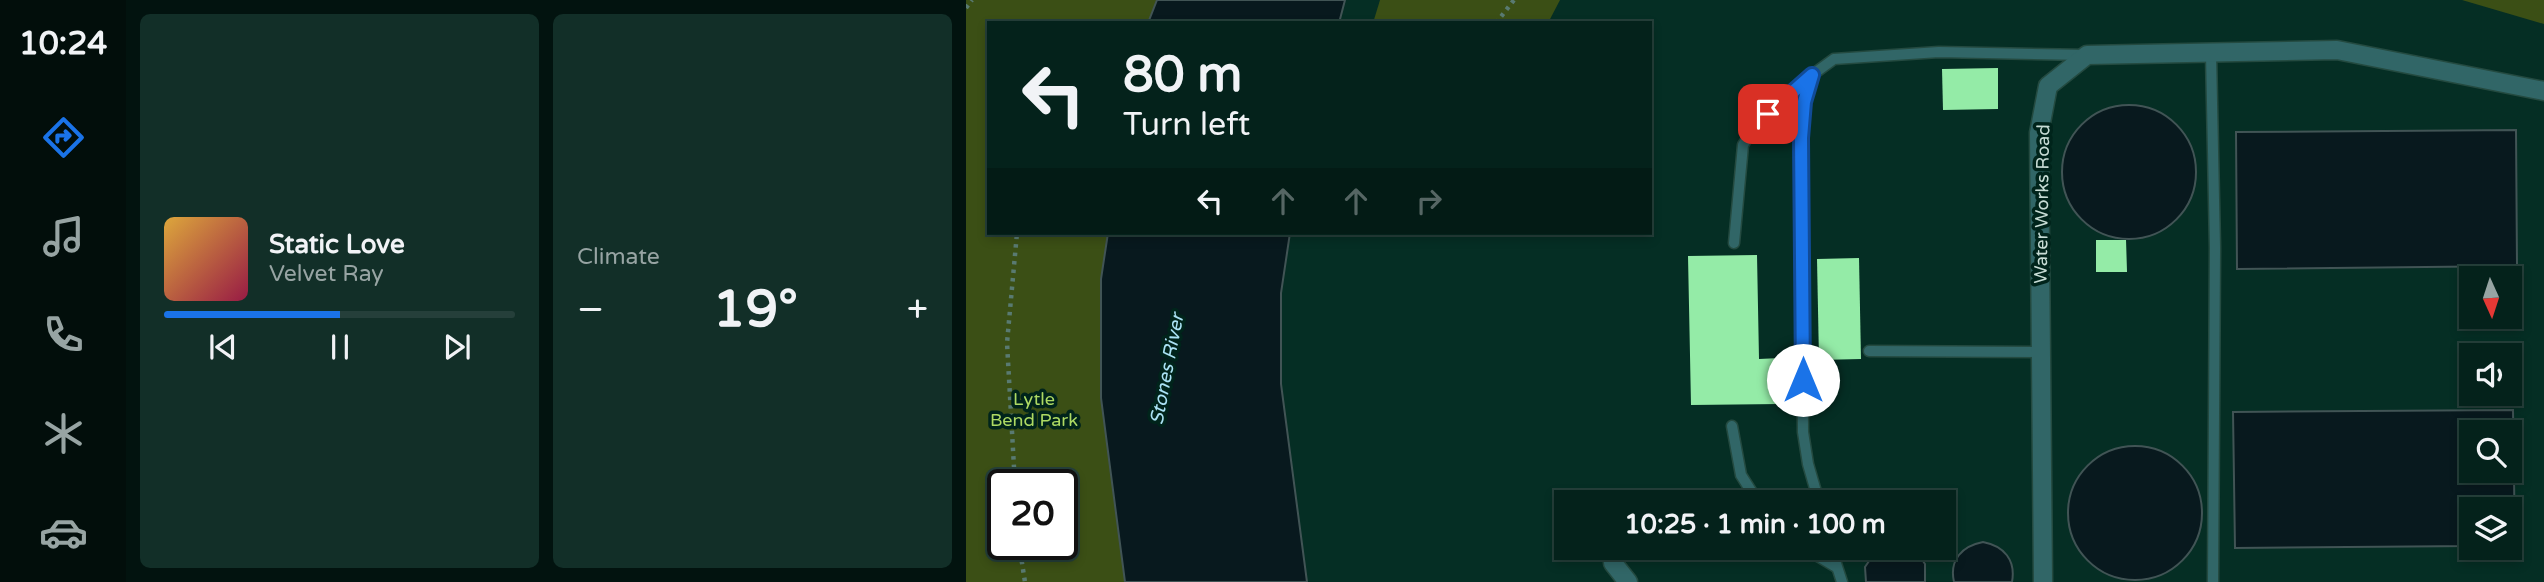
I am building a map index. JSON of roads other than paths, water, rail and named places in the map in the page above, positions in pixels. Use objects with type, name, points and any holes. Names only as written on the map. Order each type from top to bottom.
[{"type":"street","points":[[2087,55],[2337,50],[2544,91]]},
{"type":"street","name":"Water Works Road","points":[[2043,582],[2039,133],[2048,86],[2087,55]]},
{"type":"street","points":[[1613,563],[1628,582]]},
{"type":"lane","points":[[1734,243],[1743,145],[1755,126],[1834,59],[1940,52],[2087,55]]},
{"type":"lane","points":[[2211,54],[2215,248],[2213,582]]},
{"type":"lane","points":[[1812,75],[1804,102],[1801,138],[1803,432],[1816,490]]},
{"type":"lane","points":[[1869,351],[2041,352]]},
{"type":"lane","points":[[1732,426],[1741,475],[1750,490]]},
{"type":"lane","points":[[1825,560],[1836,566]]},
{"type":"lane","points":[[1834,560],[1842,582]]},
{"type":"water","points":[[1157,0],[1345,0],[1340,21],[1149,21]]},
{"type":"water","points":[[2129,105],[2155,110],[2177,124],[2191,146],[2196,172],[2191,198],[2177,220],[2155,234],[2129,239],[2103,234],[2081,220],[2067,198],[2062,172],[2067,146],[2081,124],[2103,110]]},
{"type":"water","points":[[2516,130],[2517,266],[2237,269],[2236,132]]},
{"type":"water","name":"Stones River","points":[[1108,235],[1290,235],[1281,293],[1281,384],[1307,582],[1125,582],[1101,398],[1101,279]]},
{"type":"water","points":[[2513,410],[2513,420],[2459,420],[2459,483],[2514,483],[2514,497],[2459,497],[2459,546],[2235,548],[2233,412]]},
{"type":"water","points":[[2135,446],[2161,451],[2183,465],[2197,487],[2202,513],[2197,539],[2183,561],[2161,575],[2135,580],[2109,575],[2087,561],[2073,539],[2068,513],[2073,487],[2087,465],[2109,451]]},
{"type":"water","points":[[1976,544],[1990,544],[2007,555],[2012,567],[2012,582],[1954,582],[1955,561],[1963,551]]},
{"type":"water","points":[[1870,560],[1922,560],[1925,564],[1925,582],[1866,582],[1865,567]]},
{"type":"park label","name":"Lytle Bend Park","points":[[1034,409]]}]
